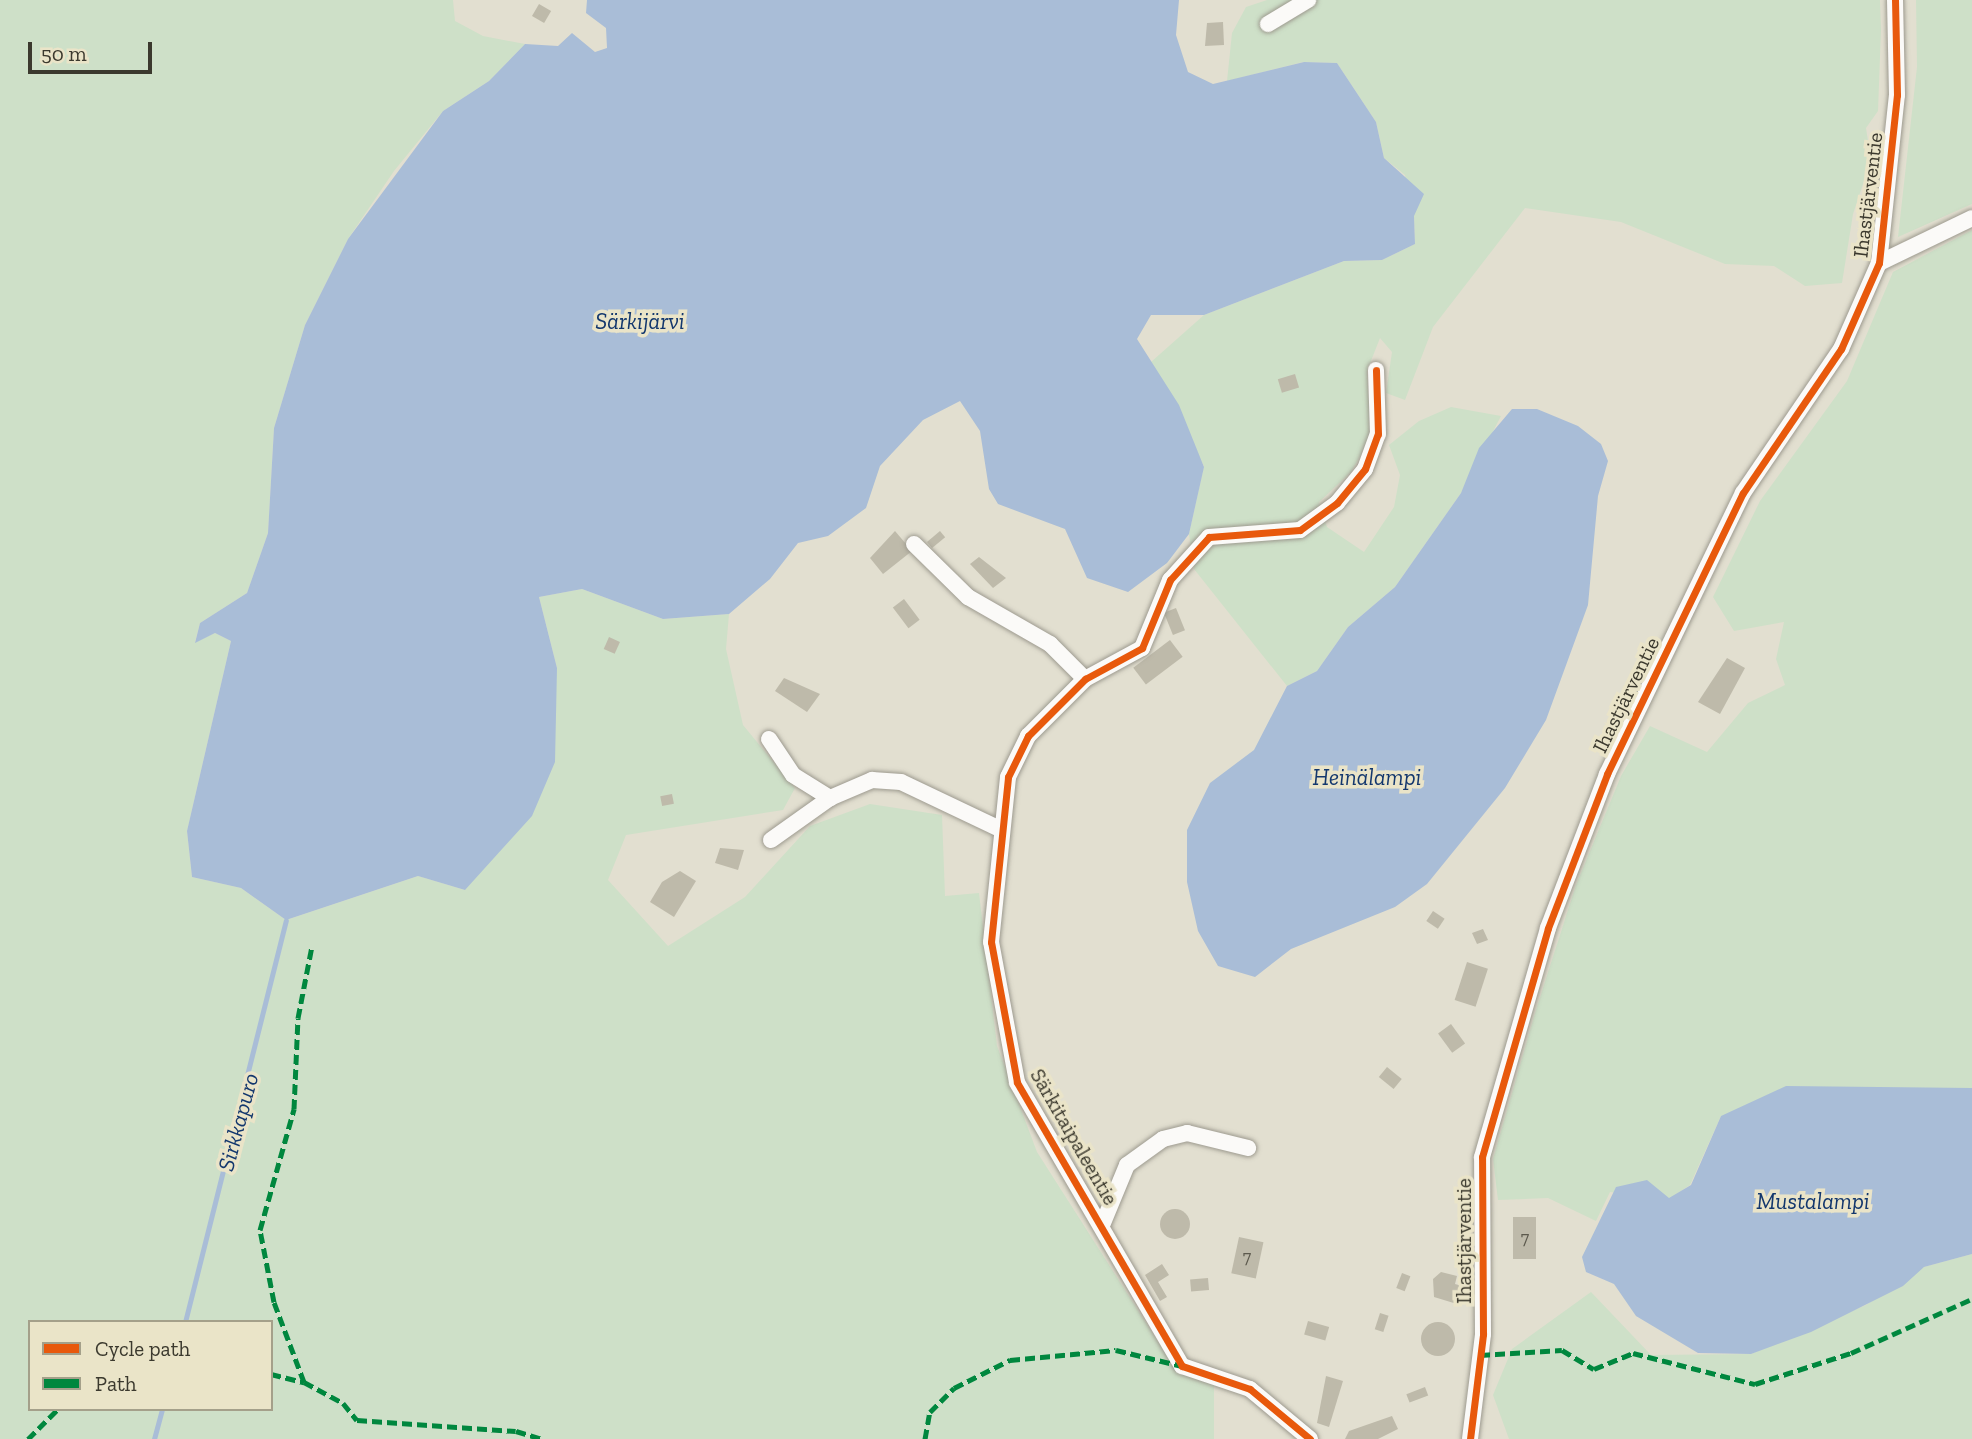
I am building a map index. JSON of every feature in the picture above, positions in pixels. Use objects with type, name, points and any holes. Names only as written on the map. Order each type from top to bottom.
[{"type":"street","points":[[1268,24],[1308,0]]},
{"type":"street","name":"Ihastjärventie","points":[[1470,1439],[1483,1334],[1482,1157],[1574,849],[1743,494],[1841,349],[1879,263],[1897,95],[1895,0]]},
{"type":"street","points":[[1879,263],[1972,218]]},
{"type":"street","name":"Särkitaipaleentie","points":[[1310,1439],[1250,1389],[1182,1366],[1103,1223],[1017,1082],[991,942],[1000,829],[1008,777],[1027,736],[1085,679],[1142,648],[1170,580],[1209,537],[1300,530],[1337,503],[1364,469],[1378,434],[1376,370]]},
{"type":"street","points":[[914,544],[968,597],[1050,644],[1085,679]]},
{"type":"street","points":[[769,739],[793,775],[830,798]]},
{"type":"street","points":[[771,840],[830,798],[872,780],[901,782],[1000,829]]},
{"type":"street","points":[[1103,1223],[1127,1166],[1163,1139],[1187,1133],[1248,1147]]},
{"type":"green space","points":[[0,0],[453,0],[455,21],[483,36],[525,44],[489,81],[443,111],[394,171],[348,239],[305,325],[274,428],[268,533],[247,593],[200,623],[195,642],[215,633],[231,641],[187,831],[192,877],[241,888],[286,920],[418,876],[465,890],[557,668],[539,597],[582,589],[663,619],[729,614],[726,649],[743,725],[795,788],[783,810],[626,835],[608,880],[668,946],[745,897],[810,826],[870,804],[942,815],[945,896],[979,893],[997,1046],[1037,1152],[1178,1373],[1214,1383],[1214,1439],[0,1439]]},
{"type":"green space","points":[[1267,0],[1880,0],[1881,30],[1878,111],[1866,128],[1871,160],[1853,214],[1842,283],[1805,286],[1774,266],[1725,264],[1621,222],[1525,208],[1433,327],[1405,400],[1386,393],[1392,352],[1380,338],[1367,371],[1371,437],[1351,472],[1319,502],[1327,527],[1364,552],[1394,507],[1400,475],[1389,445],[1419,421],[1451,407],[1501,416],[1461,493],[1395,587],[1348,627],[1317,671],[1287,686],[1194,569],[1189,534],[1204,466],[1151,362],[1204,315],[1344,261],[1382,260],[1415,244],[1414,216],[1405,175],[1384,158],[1376,122],[1337,63],[1303,62],[1227,81],[1232,33],[1246,7]]},
{"type":"green space","points":[[1916,0],[1972,0],[1972,204],[1898,237],[1917,67]]},
{"type":"green space","points":[[1972,230],[1972,1088],[1721,1116],[1690,1185],[1669,1199],[1610,1192],[1596,1221],[1548,1198],[1498,1200],[1493,1159],[1535,1013],[1576,885],[1621,776],[1650,726],[1707,752],[1748,703],[1785,685],[1776,659],[1784,622],[1734,631],[1713,597],[1760,501],[1847,381],[1893,272]]},
{"type":"green space","points":[[1972,1254],[1972,1439],[1509,1439],[1493,1395],[1512,1349],[1591,1292],[1651,1355],[1751,1354],[1866,1305],[1924,1267]]},
{"type":"water","name":"Särkijärvi","points":[[587,0],[1179,0],[1176,35],[1188,72],[1213,84],[1304,62],[1337,63],[1376,122],[1384,158],[1424,194],[1414,216],[1415,244],[1382,260],[1344,261],[1204,315],[1151,315],[1137,339],[1179,405],[1204,467],[1189,534],[1167,563],[1128,592],[1087,578],[1065,529],[998,504],[989,489],[980,431],[960,401],[923,420],[880,466],[866,508],[828,536],[798,543],[770,579],[729,614],[663,619],[582,589],[539,597],[557,668],[555,762],[532,816],[465,890],[418,876],[286,920],[241,888],[192,877],[187,831],[231,641],[215,633],[195,643],[200,623],[247,593],[268,533],[274,428],[305,325],[348,239],[443,111],[489,81],[525,44],[558,46],[572,33],[595,52],[607,48],[606,28],[586,13]]},
{"type":"water","name":"Heinälampi","points":[[1512,409],[1537,409],[1578,426],[1601,444],[1608,461],[1598,496],[1588,605],[1546,720],[1505,788],[1427,884],[1395,907],[1291,949],[1255,977],[1218,966],[1198,931],[1187,882],[1187,830],[1210,783],[1254,750],[1287,686],[1317,671],[1348,627],[1395,587],[1461,493],[1479,448]]},
{"type":"water","name":"Mustalampi","points":[[1786,1086],[1972,1088],[1972,1254],[1924,1267],[1903,1286],[1811,1332],[1751,1354],[1698,1353],[1636,1316],[1614,1284],[1586,1272],[1582,1257],[1616,1187],[1647,1180],[1669,1198],[1691,1185],[1721,1116]]},
{"type":"building","points":[[539,4],[551,11],[544,23],[532,16]]},
{"type":"building","points":[[1223,22],[1224,45],[1205,46],[1207,23]]},
{"type":"building","points":[[1295,374],[1299,387],[1282,393],[1278,379]]},
{"type":"building","points":[[895,531],[912,551],[883,574],[870,558]]},
{"type":"building","points":[[940,531],[945,537],[932,548],[927,542]]},
{"type":"building","points":[[979,557],[1006,578],[993,588],[970,564]]},
{"type":"building","points":[[904,599],[920,620],[908,628],[893,607]]},
{"type":"building","points":[[1176,608],[1185,630],[1173,635],[1164,613]]},
{"type":"building","points":[[609,637],[620,642],[615,654],[604,649]]},
{"type":"building","points":[[1170,640],[1183,657],[1146,684],[1133,668]]},
{"type":"building","points":[[1727,658],[1745,668],[1720,714],[1698,702]]},
{"type":"building","points":[[784,678],[820,694],[807,712],[775,691]]},
{"type":"building","points":[[672,794],[674,804],[662,806],[660,796]]},
{"type":"building","points":[[720,848],[744,850],[738,870],[715,863]]},
{"type":"building","points":[[680,871],[696,881],[674,917],[650,902],[662,882]]},
{"type":"building","points":[[1433,911],[1445,919],[1438,929],[1426,921]]},
{"type":"building","points":[[1483,929],[1488,940],[1477,944],[1472,933]]},
{"type":"building","points":[[1467,962],[1488,969],[1476,1007],[1455,1000]]},
{"type":"building","points":[[1451,1024],[1465,1043],[1452,1053],[1438,1033]]},
{"type":"building","points":[[1387,1067],[1402,1079],[1394,1089],[1379,1077]]},
{"type":"building","points":[[1175,1209],[1186,1213],[1190,1224],[1186,1235],[1175,1239],[1164,1235],[1160,1224],[1164,1213]]},
{"type":"building","points":[[1513,1217],[1536,1217],[1536,1259],[1513,1259]]},
{"type":"building","points":[[1239,1237],[1263,1242],[1256,1278],[1231,1273]]},
{"type":"building","points":[[1162,1264],[1169,1275],[1158,1282],[1167,1297],[1160,1301],[1145,1275]]},
{"type":"building","points":[[1441,1272],[1457,1276],[1455,1284],[1462,1286],[1457,1304],[1434,1297],[1433,1279]]},
{"type":"building","points":[[1402,1273],[1410,1276],[1405,1291],[1396,1288]]},
{"type":"building","points":[[1208,1278],[1209,1290],[1191,1292],[1190,1280]]},
{"type":"building","points":[[1380,1313],[1389,1316],[1383,1332],[1375,1329]]},
{"type":"building","points":[[1308,1321],[1329,1327],[1325,1341],[1304,1334]]},
{"type":"building","points":[[1438,1322],[1450,1327],[1455,1339],[1450,1351],[1438,1356],[1426,1351],[1421,1339],[1426,1327]]},
{"type":"building","points":[[1326,1376],[1343,1381],[1329,1427],[1317,1423]]},
{"type":"building","points":[[1425,1387],[1428,1395],[1410,1403],[1406,1394]]},
{"type":"building","points":[[1392,1416],[1398,1429],[1378,1439],[1345,1439],[1349,1431]]},
{"type":"waterway","name":"Sirkkapuro","points":[[186,1320],[286,920]]},
{"type":"waterway","name":"Sirkkapuro","points":[[154,1439],[161,1411]]},
{"type":"marked path","points":[[304,1382],[274,1302],[260,1230],[294,1109],[298,1018],[312,946]]},
{"type":"marked path","points":[[1480,1355],[1562,1350],[1594,1369],[1633,1353],[1755,1384],[1851,1353],[1972,1299]]},
{"type":"marked path","points":[[925,1439],[930,1412],[954,1388],[1010,1360],[1116,1350],[1182,1366]]},
{"type":"marked path","points":[[273,1374],[304,1382],[343,1403],[357,1420],[516,1431],[542,1439]]},
{"type":"marked path","points":[[28,1439],[56,1411]]},
{"type":"cycle path","points":[[1470,1439],[1483,1334],[1482,1157],[1548,928],[1607,774],[1743,493],[1841,349],[1879,263],[1897,95],[1895,0]]},
{"type":"cycle path","points":[[1310,1439],[1250,1389],[1182,1366],[1017,1082],[991,942],[1008,777],[1028,736],[1085,679],[1142,648],[1170,580],[1209,537],[1300,530],[1337,503],[1365,469],[1378,434],[1376,370]]}]
